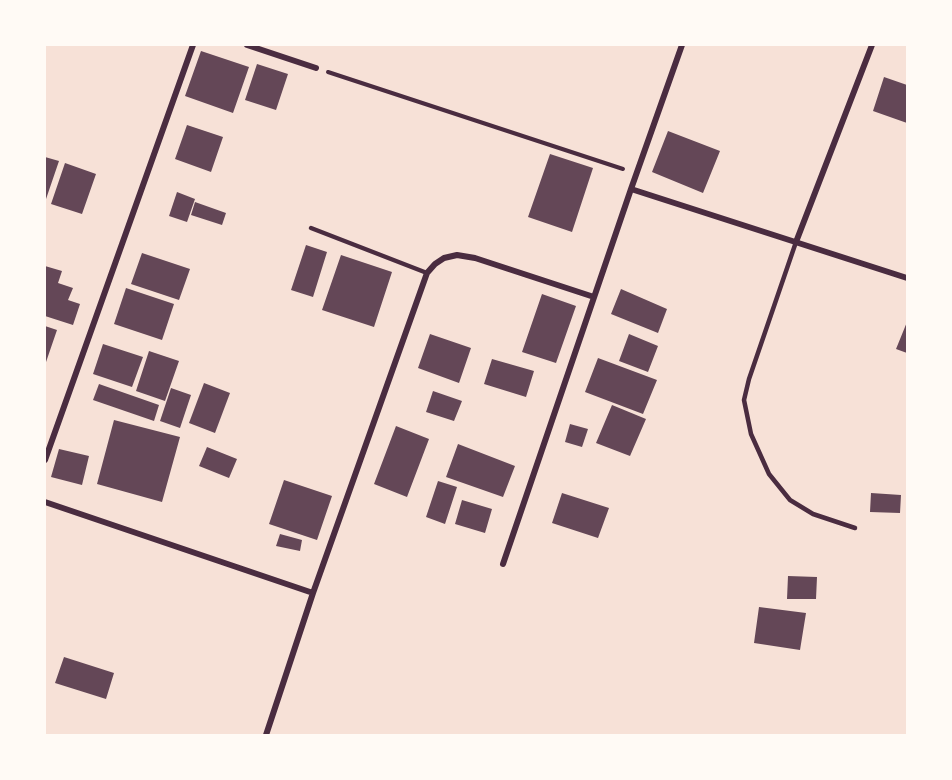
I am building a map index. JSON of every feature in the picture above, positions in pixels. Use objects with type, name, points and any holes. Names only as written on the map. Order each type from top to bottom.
[{"type":"street","points":[[45,460],[193,45]]},
{"type":"street","points":[[247,45],[316,68]]},
{"type":"street","points":[[503,564],[682,45]]},
{"type":"street","points":[[796,242],[872,45]]},
{"type":"street","points":[[631,189],[907,278]]},
{"type":"street","points":[[266,735],[427,273],[444,258],[458,255],[475,258],[594,297]]},
{"type":"street","points":[[45,502],[314,593]]},
{"type":"lane","points":[[311,228],[427,273]]},
{"type":"lane","points":[[796,242],[749,379],[744,400],[751,434],[769,474],[790,500],[813,514],[855,528]]},
{"type":"path","points":[[316,68],[636,173]]},
{"type":"building","points":[[201,51],[249,67],[233,113],[185,96]]},
{"type":"building","points":[[257,64],[288,74],[276,110],[245,100]]},
{"type":"building","points":[[884,77],[907,85],[907,123],[873,111]]},
{"type":"building","points":[[187,125],[223,137],[211,172],[175,159]]},
{"type":"building","points":[[668,131],[720,151],[703,193],[652,172]]},
{"type":"building","points":[[550,154],[593,168],[572,232],[528,217]]},
{"type":"building","points":[[45,157],[59,161],[45,202]]},
{"type":"building","points":[[65,163],[96,174],[82,214],[51,204]]},
{"type":"building","points":[[177,192],[195,199],[187,222],[169,216]]},
{"type":"building","points":[[195,202],[226,213],[222,225],[191,215]]},
{"type":"building","points":[[306,245],[327,252],[313,297],[291,290]]},
{"type":"building","points":[[142,253],[190,269],[179,300],[131,284]]},
{"type":"building","points":[[341,255],[392,272],[374,327],[322,310]]},
{"type":"building","points":[[45,266],[62,271],[58,283],[73,288],[68,300],[80,304],[73,325],[45,316]]},
{"type":"building","points":[[126,288],[174,304],[162,340],[114,324]]},
{"type":"building","points":[[621,289],[667,309],[658,333],[611,314]]},
{"type":"building","points":[[542,294],[576,306],[556,363],[522,352]]},
{"type":"building","points":[[907,322],[907,353],[896,349]]},
{"type":"building","points":[[45,326],[57,330],[45,365]]},
{"type":"building","points":[[430,334],[471,348],[459,383],[418,368]]},
{"type":"building","points":[[629,334],[658,346],[648,372],[619,361]]},
{"type":"building","points":[[103,344],[143,357],[132,387],[93,374]]},
{"type":"building","points":[[149,351],[179,361],[165,401],[136,391]]},
{"type":"building","points":[[598,358],[657,380],[643,414],[585,392]]},
{"type":"building","points":[[492,359],[534,371],[526,397],[484,384]]},
{"type":"building","points":[[204,383],[230,393],[215,433],[189,423]]},
{"type":"building","points":[[99,384],[159,405],[154,421],[93,400]]},
{"type":"building","points":[[171,388],[191,395],[180,428],[160,421]]},
{"type":"building","points":[[433,391],[462,401],[454,421],[426,412]]},
{"type":"building","points":[[612,405],[646,419],[630,456],[596,443]]},
{"type":"building","points":[[114,420],[180,437],[162,502],[97,484]]},
{"type":"building","points":[[570,424],[588,429],[582,447],[565,442]]},
{"type":"building","points":[[396,426],[429,439],[407,497],[374,484]]},
{"type":"building","points":[[458,444],[515,466],[503,497],[446,477]]},
{"type":"building","points":[[207,447],[237,459],[229,478],[199,466]]},
{"type":"building","points":[[59,449],[89,456],[82,485],[51,477]]},
{"type":"building","points":[[284,480],[332,496],[317,540],[269,524]]},
{"type":"building","points":[[438,481],[457,487],[445,524],[426,517]]},
{"type":"building","points":[[562,493],[609,508],[598,538],[552,523]]},
{"type":"building","points":[[871,493],[901,495],[900,513],[870,512]]},
{"type":"building","points":[[462,500],[492,509],[485,533],[455,524]]},
{"type":"building","points":[[280,534],[302,540],[300,551],[276,546]]},
{"type":"building","points":[[788,576],[817,577],[816,599],[787,599]]},
{"type":"building","points":[[759,607],[806,613],[800,650],[754,643]]},
{"type":"building","points":[[64,657],[114,673],[106,699],[55,683]]}]
